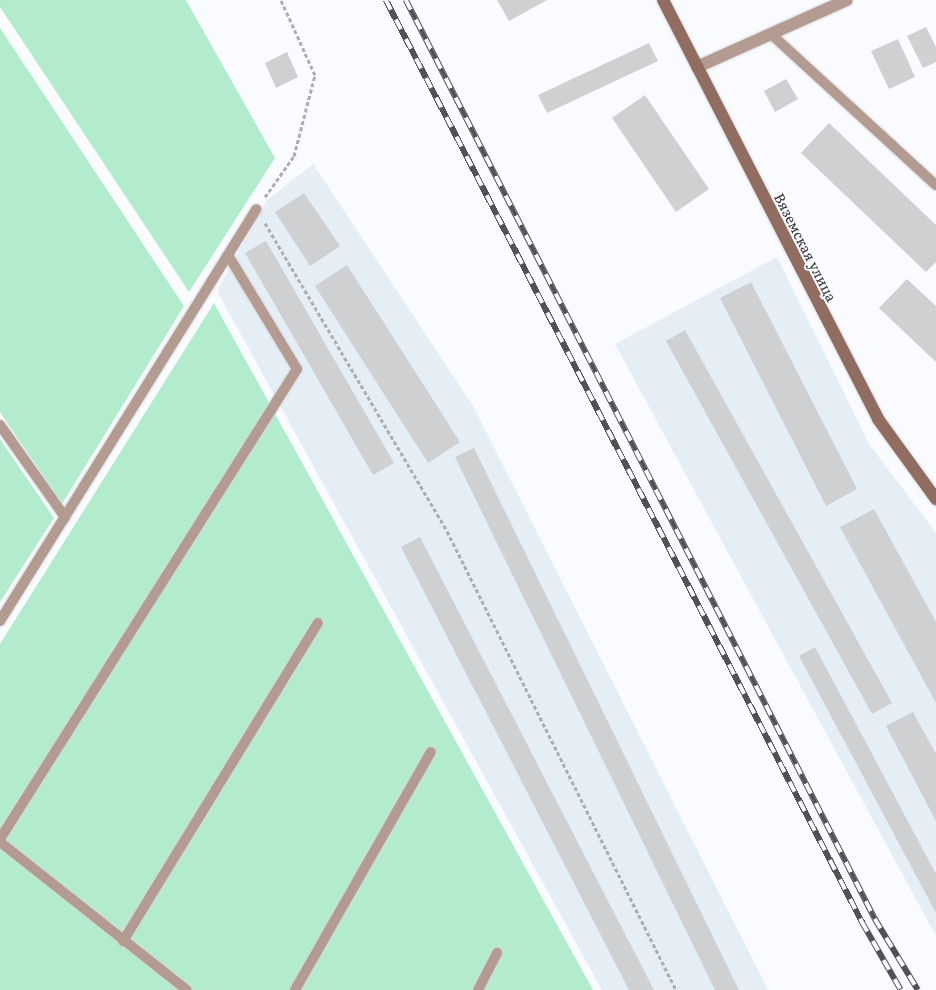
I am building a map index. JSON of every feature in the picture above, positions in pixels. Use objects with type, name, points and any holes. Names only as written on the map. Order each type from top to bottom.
[{"type":"main road","name":"Вяземская улица","points":[[663,0],[878,420],[932,486],[936,499]]},
{"type":"street","points":[[697,67],[847,0]]},
{"type":"lane","points":[[771,34],[936,185]]},
{"type":"lane","points":[[0,621],[256,209]]},
{"type":"lane","points":[[187,990],[123,941],[0,840],[297,370],[228,255]]},
{"type":"lane","points":[[0,424],[65,517]]},
{"type":"lane","points":[[123,941],[318,623]]},
{"type":"lane","points":[[295,990],[431,752]]},
{"type":"lane","points":[[478,990],[497,953]]},
{"type":"path","points":[[281,0],[315,75],[294,156],[256,209],[447,531],[676,990]]},
{"type":"shaded area","points":[[313,164],[473,406],[768,990],[602,990],[217,291],[267,200]]},
{"type":"shaded area","points":[[777,257],[869,444],[936,533],[936,936],[615,344]]},
{"type":"green space","points":[[0,0],[186,0],[275,158],[189,292],[0,7]]},
{"type":"green space","points":[[0,28],[184,306],[62,504],[0,412]]},
{"type":"green space","points":[[214,303],[593,990],[0,990],[0,644]]},
{"type":"green space","points":[[0,439],[54,518],[0,602]]},
{"type":"building","points":[[497,0],[547,0],[509,21]]},
{"type":"building","points":[[926,27],[936,47],[936,62],[923,68],[907,36]]},
{"type":"building","points":[[898,39],[915,77],[889,89],[871,51]]},
{"type":"building","points":[[649,43],[658,61],[547,113],[538,95]]},
{"type":"building","points":[[287,52],[298,77],[276,88],[265,63]]},
{"type":"building","points":[[786,79],[798,99],[775,112],[764,91]]},
{"type":"building","points":[[645,95],[709,189],[676,212],[612,118]]},
{"type":"building","points":[[829,123],[936,225],[936,262],[926,272],[801,153]]},
{"type":"building","points":[[304,193],[340,246],[310,266],[275,212]]},
{"type":"building","points":[[266,241],[394,463],[373,475],[245,253]]},
{"type":"building","points":[[347,265],[460,442],[428,463],[315,286]]},
{"type":"building","points":[[907,279],[936,306],[936,362],[879,308]]},
{"type":"building","points":[[751,282],[857,489],[826,506],[720,298]]},
{"type":"building","points":[[685,330],[892,703],[872,714],[666,341]]},
{"type":"building","points":[[474,448],[739,990],[715,990],[455,457]]},
{"type":"building","points":[[874,509],[936,622],[936,703],[840,527]]},
{"type":"building","points":[[420,537],[654,990],[629,990],[401,547]]},
{"type":"building","points":[[815,647],[936,874],[936,913],[799,656]]},
{"type":"building","points":[[913,712],[936,754],[936,821],[886,726]]},
{"type":"railway","points":[[386,0],[862,922],[901,990]]},
{"type":"railway","points":[[406,0],[875,919],[918,990]]}]
